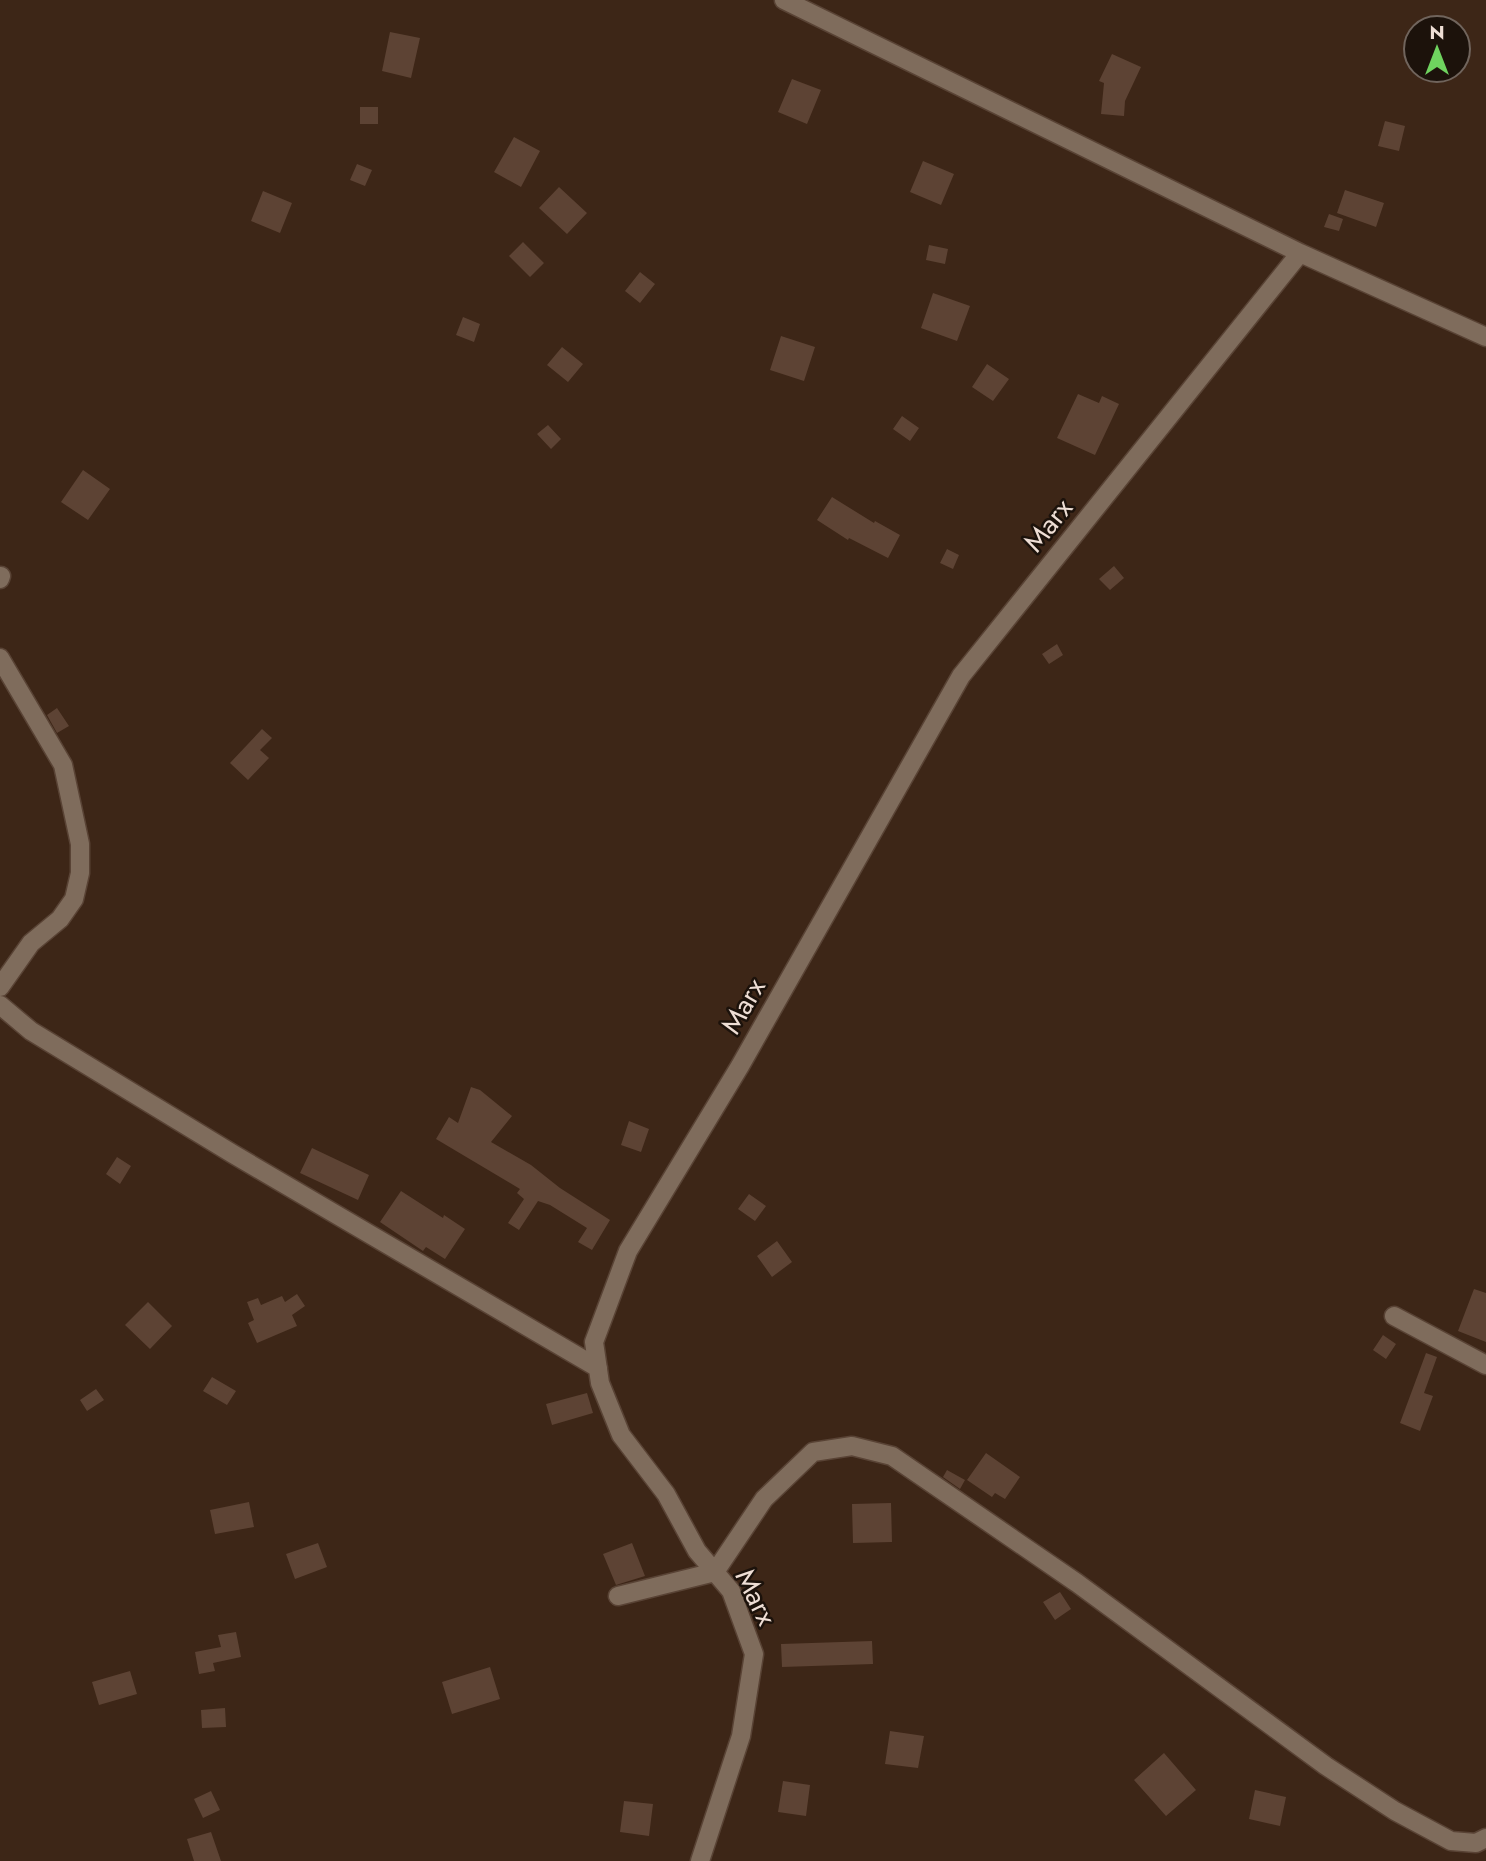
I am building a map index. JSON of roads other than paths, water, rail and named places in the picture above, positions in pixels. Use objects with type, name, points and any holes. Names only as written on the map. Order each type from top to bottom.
[{"type":"street","points":[[784,0],[1300,253],[1486,337]]},
{"type":"street","name":"Marx","points":[[700,1861],[741,1736],[754,1654],[730,1591],[697,1551],[666,1494],[621,1435],[600,1383],[594,1342],[628,1251],[740,1066],[961,676],[1300,253]]},
{"type":"street","points":[[0,658],[63,765],[80,844],[80,873],[75,899],[60,919],[31,943],[0,987]]},
{"type":"street","points":[[0,1005],[31,1031],[221,1147],[598,1368]]},
{"type":"street","points":[[1394,1315],[1486,1365]]},
{"type":"street","points":[[618,1596],[715,1572],[764,1499],[813,1452],[852,1446],[892,1455],[1077,1583],[1326,1766],[1395,1811],[1451,1841],[1476,1843],[1486,1838]]}]
